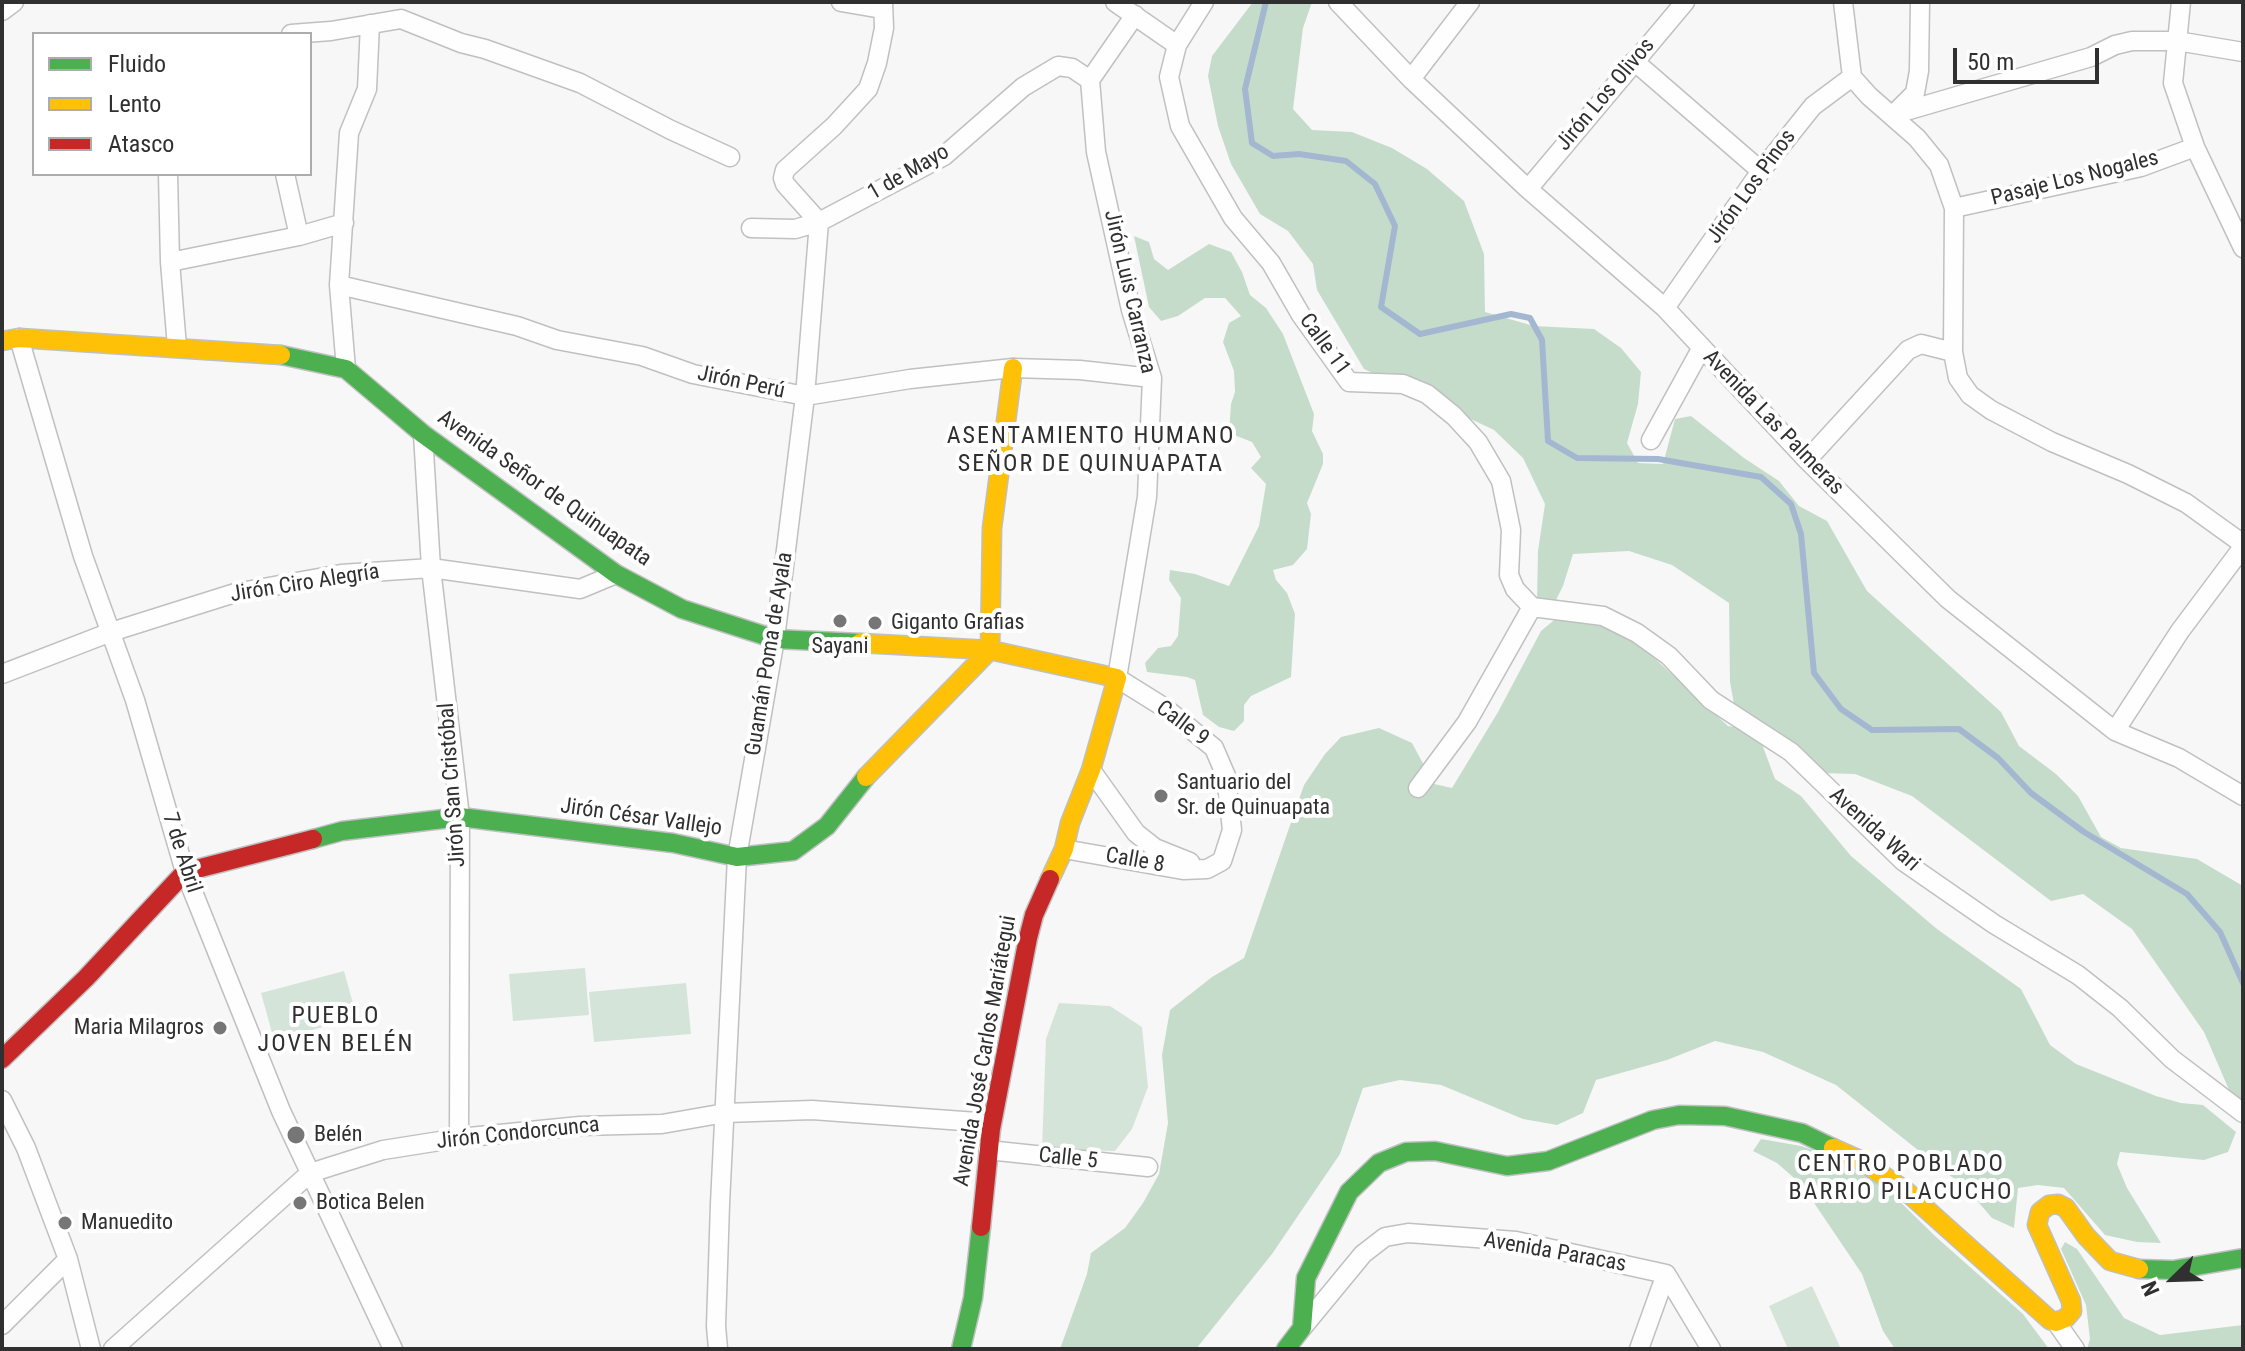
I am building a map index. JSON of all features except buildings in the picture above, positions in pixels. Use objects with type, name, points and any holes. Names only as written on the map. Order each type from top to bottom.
[{"type":"street","points":[[2,11],[14,2]]},
{"type":"street","points":[[819,222],[785,184],[785,170],[834,126],[868,89],[884,28],[883,5],[841,2]]},
{"type":"street","points":[[1115,2],[1177,45]]},
{"type":"street","name":"Calle 11","points":[[1204,2],[1177,45],[1169,77],[1180,126],[1189,146],[1233,218],[1271,263],[1301,315],[1349,382],[1403,384],[1427,394],[1454,416],[1478,442],[1501,481],[1511,530],[1509,575],[1515,589],[1532,607]]},
{"type":"street","name":"Avenida Las Palmeras","points":[[1338,2],[1411,79],[1528,189],[1665,308],[1807,460],[1948,599],[2115,731],[2179,758],[2243,796]]},
{"type":"street","points":[[1411,79],[1470,2]]},
{"type":"street","name":"Jirón Los Olivos","points":[[1528,189],[1685,2]]},
{"type":"street","points":[[1843,2],[1852,77],[1917,138],[1939,165],[1954,208],[1953,352],[1958,378],[1970,395],[1991,410],[2052,442],[2186,503],[2243,545],[2180,631],[2115,731]]},
{"type":"street","points":[[1892,115],[1915,93],[1919,71],[1920,2]]},
{"type":"street","points":[[2181,2],[2173,83],[2195,147],[2243,248]]},
{"type":"street","points":[[1090,80],[1135,15]]},
{"type":"street","points":[[312,32],[401,19],[580,83],[730,157]]},
{"type":"street","points":[[346,369],[339,285],[349,133],[367,89],[370,24]]},
{"type":"street","points":[[1892,115],[2091,57],[2115,45],[2132,41],[2177,41],[2243,52]]},
{"type":"street","points":[[1634,61],[1761,171]]},
{"type":"street","name":"1 de Mayo","points":[[751,228],[795,229],[819,222],[944,156],[1023,87],[1058,66],[1072,68],[1090,80]]},
{"type":"street","name":"Jirón Los Pinos","points":[[1665,308],[1761,171],[1813,106],[1852,77]]},
{"type":"street","name":"Jirón Luis Carranza","points":[[1090,80],[1096,152],[1131,310],[1152,378],[1147,497],[1117,678]]},
{"type":"street","name":"Pasaje Los Nogales","points":[[1954,208],[2141,167],[2195,147]]},
{"type":"street","points":[[168,176],[170,262],[177,347]]},
{"type":"street","points":[[285,176],[299,236]]},
{"type":"street","name":"Guamán Poma de Ayala","points":[[718,1349],[716,1326],[737,857],[775,639],[805,396],[819,222]]},
{"type":"street","points":[[170,262],[299,236],[344,223]]},
{"type":"street","name":"Jirón Perú","points":[[339,285],[517,326],[557,340],[642,356],[693,374],[805,396],[910,379],[1013,368],[1080,370],[1152,378]]},
{"type":"street","name":"Avenida Señor de Quinuapata","points":[[11,340],[271,353],[346,369],[423,434],[616,574],[682,609],[775,639],[990,650],[1117,678]]},
{"type":"street","name":"7 de Abril","points":[[11,340],[135,700],[185,872],[281,1111],[393,1349]]},
{"type":"street","points":[[1807,460],[1908,350],[1921,344],[1953,352]]},
{"type":"street","points":[[1651,440],[1701,349]]},
{"type":"street","points":[[990,650],[992,528],[1013,368]]},
{"type":"street","name":"Jirón San Cristóbal","points":[[423,434],[431,568],[460,817],[459,1138]]},
{"type":"street","name":"Jirón Ciro Alegría","points":[[2,674],[111,632],[235,593],[341,574],[431,568],[580,589],[616,574]]},
{"type":"street","points":[[1418,788],[1467,722],[1532,607]]},
{"type":"street","name":"Avenida Wari","points":[[1532,607],[1603,616],[1637,633],[1669,656],[1711,700],[1791,752],[1903,861],[1994,924],[2078,975],[2120,1008],[2172,1059],[2243,1113]]},
{"type":"street","name":"Jirón César Vallejo","points":[[185,872],[342,831],[460,817],[673,843],[737,857],[793,851],[827,826],[873,769],[990,650]]},
{"type":"street","name":"Avenida José Carlos Mariátegui","points":[[961,1349],[973,1298],[991,1129],[1028,938],[1034,915],[1064,849],[1070,823],[1091,770],[1117,678]]},
{"type":"street","name":"Calle 9","points":[[1117,678],[1165,708],[1214,748],[1226,776],[1232,805],[1232,830],[1222,861],[1207,869]]},
{"type":"street","points":[[1091,770],[1136,833],[1155,848],[1207,869]]},
{"type":"street","name":"Calle 8","points":[[1064,849],[1183,870],[1207,869]]},
{"type":"street","points":[[2,1059],[86,978],[185,872]]},
{"type":"street","points":[[2,1100],[26,1148],[68,1259],[91,1349]]},
{"type":"street","name":"Jirón Condorcunca","points":[[113,1349],[310,1173],[383,1150],[459,1138],[580,1126],[662,1124],[725,1113],[812,1110],[977,1122],[991,1129]]},
{"type":"street","points":[[1286,1349],[1302,1328],[1306,1278],[1349,1192],[1379,1163],[1406,1152],[1435,1151],[1507,1166],[1548,1161],[1653,1120],[1679,1115],[1725,1116],[1802,1133],[1860,1160],[1906,1191],[2050,1320],[2056,1322],[2075,1349]]},
{"type":"street","name":"Calle 5","points":[[988,1150],[1148,1167]]},
{"type":"street","points":[[2056,1322],[2072,1311],[2071,1301],[2037,1225],[2040,1212],[2049,1205],[2058,1204],[2066,1208],[2086,1236],[2110,1261],[2143,1270],[2173,1270],[2243,1258]]},
{"type":"street","name":"Avenida Paracas","points":[[1302,1328],[1363,1254],[1385,1237],[1408,1233],[1516,1241],[1666,1274]]},
{"type":"street","points":[[2,1325],[68,1259]]},
{"type":"street","points":[[1639,1349],[1666,1274]]},
{"type":"street","points":[[1666,1274],[1711,1349]]},
{"type":"shaded area","points":[[585,968],[589,1015],[513,1021],[509,974]]},
{"type":"shaded area","points":[[344,971],[357,1018],[274,1040],[261,993]]},
{"type":"shaded area","points":[[686,983],[691,1034],[594,1042],[589,992]]},
{"type":"shaded area","points":[[1059,1003],[1110,1006],[1142,1027],[1148,1087],[1132,1129],[1115,1151],[1042,1149],[1046,1039]]},
{"type":"shaded area","points":[[1812,1286],[1841,1349],[1788,1349],[1769,1306]]},
{"type":"green space","points":[[1253,2],[1312,2],[1303,28],[1293,109],[1312,130],[1352,132],[1392,148],[1427,169],[1464,201],[1484,254],[1485,312],[1534,326],[1594,329],[1621,348],[1641,372],[1638,404],[1627,443],[1638,463],[1663,464],[1675,419],[1691,416],[1779,481],[1799,506],[1827,521],[1867,591],[2001,712],[2019,746],[2056,774],[2078,796],[2101,837],[2121,848],[2197,859],[2243,886],[2243,1106],[2233,1099],[2204,1032],[2132,929],[2083,894],[2051,901],[1912,796],[1855,774],[1820,773],[1737,721],[1730,682],[1729,603],[1672,565],[1629,551],[1573,554],[1563,586],[1550,612],[1537,600],[1538,551],[1545,504],[1523,458],[1494,430],[1364,369],[1317,290],[1313,264],[1288,231],[1260,214],[1231,164],[1218,126],[1208,76],[1212,56]]},
{"type":"green space","points":[[1134,236],[1149,242],[1154,259],[1168,270],[1209,244],[1231,252],[1250,295],[1266,308],[1283,334],[1314,414],[1312,431],[1323,454],[1323,464],[1307,503],[1311,514],[1307,549],[1293,565],[1273,570],[1295,614],[1291,677],[1251,696],[1244,705],[1244,721],[1234,731],[1219,727],[1203,715],[1195,680],[1147,672],[1145,663],[1158,648],[1171,646],[1178,636],[1181,598],[1169,580],[1170,570],[1195,574],[1229,586],[1259,526],[1266,484],[1251,468],[1261,457],[1252,442],[1229,433],[1235,392],[1234,371],[1223,342],[1229,323],[1241,316],[1225,298],[1205,298],[1178,316],[1161,321],[1149,307]]},
{"type":"green space","points":[[1559,616],[1598,621],[1637,642],[1728,726],[1741,728],[1762,744],[1775,779],[1801,796],[1851,856],[1937,929],[2021,989],[2050,1045],[2076,1064],[2156,1096],[2203,1105],[2236,1132],[2228,1152],[2204,1160],[2120,1152],[2117,1164],[2127,1188],[2161,1243],[2137,1242],[2105,1235],[2064,1188],[2038,1185],[2018,1188],[2014,1228],[1992,1218],[1967,1189],[1836,1085],[1763,1052],[1715,1041],[1667,1060],[1596,1080],[1583,1113],[1557,1125],[1523,1119],[1441,1085],[1400,1080],[1363,1088],[1340,1154],[1272,1254],[1196,1349],[1060,1349],[1087,1274],[1091,1253],[1125,1228],[1159,1174],[1168,1123],[1162,1055],[1170,1010],[1212,977],[1244,958],[1304,785],[1325,754],[1341,737],[1379,728],[1412,743],[1434,784],[1452,788],[1498,712],[1541,631]]},
{"type":"green space","points":[[1761,1139],[1801,1146],[1854,1164],[1880,1182],[2023,1314],[2049,1349],[1895,1349],[1883,1331],[1862,1274],[1802,1185],[1777,1163],[1753,1151]]},
{"type":"green space","points":[[2065,1242],[2077,1249],[2124,1318],[2160,1335],[2243,1325],[2243,1349],[2087,1349],[2090,1339],[2086,1305],[2061,1249]]},
{"type":"waterway","points":[[1266,2],[1245,89],[1252,143],[1273,156],[1299,154],[1346,161],[1375,184],[1395,226],[1381,307],[1420,334],[1511,314],[1530,318],[1542,340],[1548,441],[1577,458],[1658,459],[1761,477],[1791,504],[1801,534],[1814,673],[1841,709],[1872,730],[1959,729],[1998,758],[2031,793],[2084,832],[2187,894],[2220,932],[2243,983]]},
{"type":"traffic: fast","points":[[281,355],[346,369],[423,434],[616,574],[682,609],[775,639],[860,643]]},
{"type":"traffic: fast","points":[[313,839],[342,831],[460,817],[673,843],[737,857],[793,851],[827,826],[866,777]]},
{"type":"traffic: fast","points":[[1286,1349],[1302,1328],[1306,1278],[1349,1192],[1379,1163],[1406,1152],[1435,1151],[1507,1166],[1548,1161],[1653,1120],[1679,1115],[1725,1116],[1802,1133],[1833,1148]]},
{"type":"traffic: fast","points":[[961,1349],[973,1298],[981,1227]]},
{"type":"traffic: fast","points":[[2139,1269],[2173,1270],[2243,1258]]},
{"type":"traffic: slow","points":[[2,341],[19,338],[281,355]]},
{"type":"traffic: slow","points":[[866,777],[990,650],[992,528],[1013,368]]},
{"type":"traffic: slow","points":[[860,643],[990,650],[1117,678],[1091,770],[1070,823],[1064,849],[1050,879]]},
{"type":"traffic: slow","points":[[1833,1148],[1860,1160],[1906,1191],[2050,1320],[2056,1322],[2066,1318],[2072,1311],[2071,1301],[2037,1225],[2040,1212],[2049,1205],[2058,1204],[2066,1208],[2086,1236],[2110,1261],[2139,1269]]},
{"type":"traffic: jam","points":[[2,1059],[86,978],[185,872],[313,839]]},
{"type":"traffic: jam","points":[[981,1227],[991,1129],[1028,938],[1034,915],[1050,879]]},
{"type":"place","name":"Sayani","points":[[840,621]]},
{"type":"place","name":"Giganto Grafias","points":[[875,623]]},
{"type":"place","name":"Santuario del Sr. de Quinuapata","points":[[1161,796]]},
{"type":"place","name":"Maria Milagros","points":[[220,1028]]},
{"type":"place","name":"Belén","points":[[296,1135]]},
{"type":"place","name":"Botica Belen","points":[[300,1203]]},
{"type":"place","name":"Manuedito","points":[[65,1223]]},
{"type":"district","name":"ASENTAMIENTO HUMANO SEÑOR DE QUINUAPATA","points":[[1091,451]]},
{"type":"district","name":"PUEBLO JOVEN BELÉN","points":[[336,1031]]},
{"type":"district","name":"CENTRO POBLADO BARRIO PILACUCHO","points":[[1901,1179]]}]
